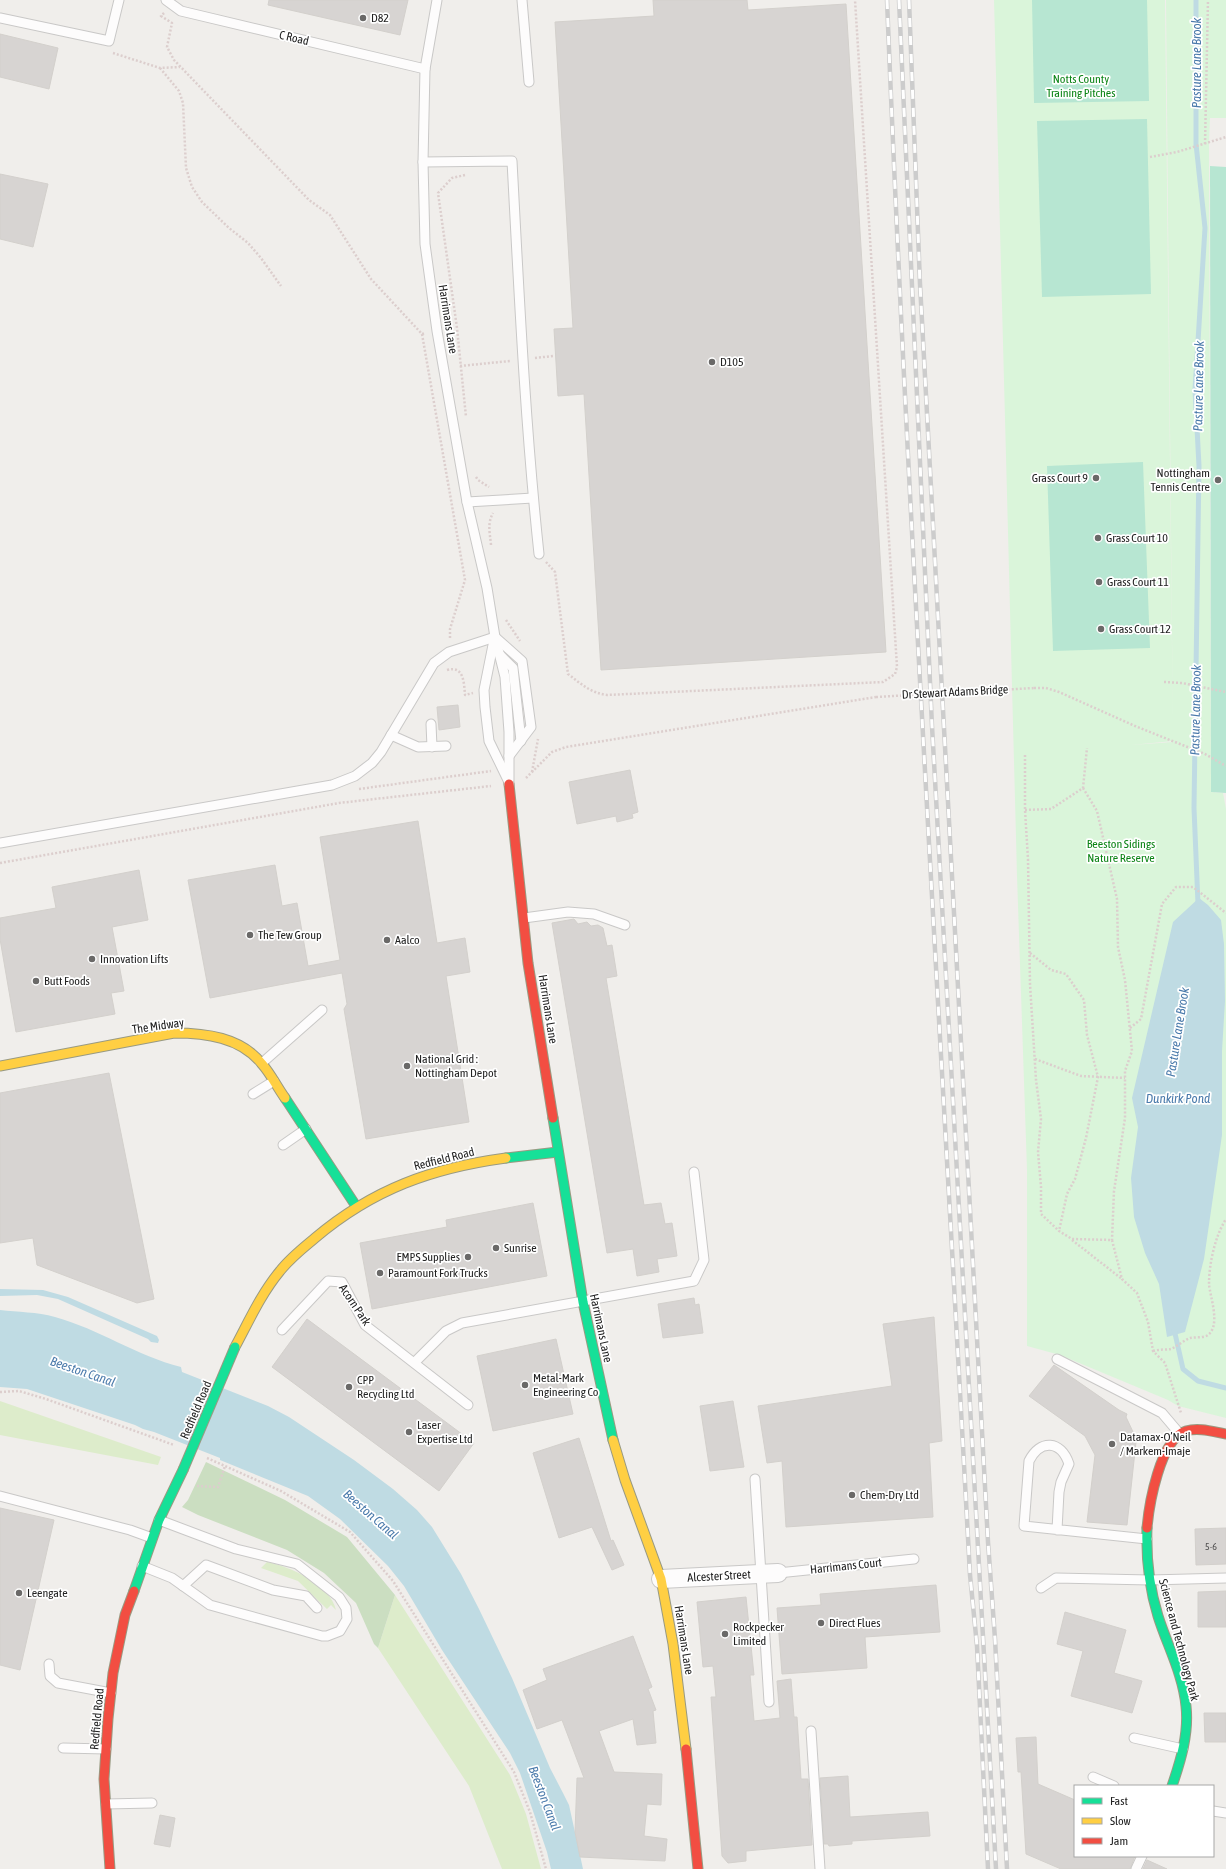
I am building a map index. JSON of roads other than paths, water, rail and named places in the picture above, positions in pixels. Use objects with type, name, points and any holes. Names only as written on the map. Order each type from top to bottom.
[{"type":"street","name":"Harrimans Lane","points":[[509,784],[528,963],[582,1302],[609,1428],[625,1480],[661,1579],[673,1644],[684,1722],[698,1869]]},
{"type":"street","name":"The Midway","points":[[0,1066],[174,1034],[200,1033],[234,1042],[250,1051],[262,1063],[356,1206]]},
{"type":"street","name":"Redfield Road","points":[[110,1869],[106,1804],[106,1749],[111,1693],[125,1614],[159,1520],[183,1470],[235,1346],[255,1308],[276,1275],[304,1247],[332,1223],[356,1206],[390,1188],[424,1174],[468,1165],[558,1152]]},
{"type":"street","points":[[1183,1431],[1201,1429],[1226,1434]]},
{"type":"street","name":"Science and Technology Park","points":[[1172,1785],[1185,1749],[1187,1731],[1186,1704],[1178,1674],[1157,1614],[1150,1580],[1147,1539],[1148,1514],[1159,1470],[1168,1447],[1183,1431]]},
{"type":"street","name":"Alcester Street","points":[[661,1579],[769,1573]]},
{"type":"lane","points":[[0,18],[109,41],[119,0]]},
{"type":"lane","name":"Harrimans Lane","points":[[437,0],[425,69],[423,162],[426,244],[437,331],[467,502],[487,588],[495,637],[505,677],[509,784]]},
{"type":"lane","points":[[522,0],[529,82]]},
{"type":"lane","name":"C Road","points":[[169,2],[181,11],[425,69]]},
{"type":"lane","points":[[423,162],[512,161],[523,360],[533,498],[539,554]]},
{"type":"lane","points":[[467,502],[533,498]]},
{"type":"lane","points":[[0,843],[332,785],[355,776],[372,763],[381,752],[431,666],[442,656],[450,652],[495,637],[522,661],[531,727],[509,756]]},
{"type":"lane","name":"Harrimans Lane","points":[[495,637],[484,690],[485,707],[489,741],[509,784]]},
{"type":"lane","points":[[499,654],[513,668],[521,741]]},
{"type":"lane","points":[[431,724],[432,746]]},
{"type":"lane","points":[[391,735],[418,747],[446,746]]},
{"type":"lane","points":[[524,918],[568,912],[594,914],[625,925]]},
{"type":"lane","points":[[262,1063],[322,1010]]},
{"type":"lane","points":[[253,1094],[274,1080]]},
{"type":"lane","points":[[283,1145],[306,1129]]},
{"type":"lane","points":[[415,1362],[446,1331],[462,1323],[694,1281],[704,1260],[694,1172]]},
{"type":"lane","name":"Acorn Park","points":[[282,1330],[328,1281],[342,1282],[365,1324],[468,1405]]},
{"type":"lane","points":[[1057,1359],[1162,1413],[1183,1431]]},
{"type":"lane","points":[[1057,1530],[1059,1492],[1061,1482],[1069,1464],[1066,1455],[1061,1448],[1051,1445],[1043,1446],[1032,1454],[1029,1461],[1024,1526],[1057,1530],[1147,1539]]},
{"type":"lane","points":[[755,1478],[769,1573],[769,1702]]},
{"type":"lane","points":[[0,1496],[130,1530],[152,1538]]},
{"type":"lane","points":[[142,1566],[172,1578],[210,1605],[322,1636],[327,1636],[340,1631],[347,1619],[346,1608],[339,1597],[297,1564],[236,1549],[159,1520]]},
{"type":"lane","name":"Harrimans Court","points":[[769,1573],[914,1559]]},
{"type":"lane","points":[[183,1586],[206,1565],[273,1590],[306,1596],[317,1608]]},
{"type":"lane","points":[[1041,1588],[1056,1578],[1150,1580],[1226,1578]]},
{"type":"lane","points":[[48,1664],[50,1676],[58,1683],[111,1693]]},
{"type":"lane","points":[[811,1731],[820,1869]]},
{"type":"lane","points":[[1134,1738],[1185,1749]]},
{"type":"lane","points":[[63,1748],[106,1749]]},
{"type":"lane","points":[[1093,1777],[1112,1785]]},
{"type":"lane","points":[[106,1804],[152,1803]]},
{"type":"lane","points":[[1214,1811],[1226,1813]]},
{"type":"lane","points":[[1136,1869],[1142,1857]]},
{"type":"water","name":"Dunkirk Pond","points":[[1199,898],[1208,905],[1221,920],[1224,944],[1225,1001],[1222,1051],[1222,1135],[1204,1259],[1185,1332],[1167,1337],[1159,1284],[1145,1253],[1134,1217],[1131,1178],[1138,1127],[1132,1098],[1173,922]]},
{"type":"water","points":[[0,1289],[43,1290],[68,1297],[157,1336],[159,1340],[158,1343],[151,1342],[148,1339],[58,1299],[37,1295],[0,1296]]},
{"type":"water","name":"Beeston Canal","points":[[0,1310],[41,1314],[71,1322],[149,1356],[181,1367],[182,1372],[268,1406],[289,1417],[354,1460],[393,1489],[417,1510],[432,1527],[461,1574],[512,1678],[550,1768],[569,1805],[583,1869],[551,1869],[547,1852],[520,1773],[510,1753],[442,1650],[404,1586],[388,1566],[340,1519],[308,1496],[220,1460],[220,1458],[154,1432],[27,1389],[0,1387]]},
{"type":"waterway","name":"Pasture Lane Brook","points":[[1196,0],[1196,144],[1205,228],[1195,390],[1199,466],[1194,808],[1198,904]]},
{"type":"waterway","name":"Pasture Lane Brook","points":[[1174,1329],[1183,1369],[1198,1381],[1226,1388]]},
{"type":"railway","points":[[887,0],[895,197],[915,591],[970,1575],[977,1646],[988,1869]]},
{"type":"railway","points":[[899,0],[932,726],[996,1869]]},
{"type":"railway","points":[[909,0],[920,284],[1007,1869]]},
{"type":"place","name":"D82","points":[[363,18]]},
{"type":"place","name":"D105","points":[[712,362]]},
{"type":"place","name":"Grass Court 9","points":[[1096,478]]},
{"type":"place","name":"Nottingham Tennis Centre","points":[[1218,480]]},
{"type":"place","name":"Grass Court 10","points":[[1098,538]]},
{"type":"place","name":"Grass Court 11","points":[[1099,582]]},
{"type":"place","name":"Grass Court 12","points":[[1101,629]]},
{"type":"place","name":"The Tew Group","points":[[250,935]]},
{"type":"place","name":"Aalco","points":[[387,940]]},
{"type":"place","name":"Innovation Lifts","points":[[92,959]]},
{"type":"place","name":"Butt Foods","points":[[36,981]]},
{"type":"place","name":"National Grid : Nottingham Depot","points":[[407,1066]]},
{"type":"place","name":"Sunrise","points":[[496,1248]]},
{"type":"place","name":"EMPS Supplies","points":[[468,1257]]},
{"type":"place","name":"Paramount Fork Trucks","points":[[380,1273]]},
{"type":"place","name":"Metal-Mark Engineering Co","points":[[525,1385]]},
{"type":"place","name":"CPP Recycling Ltd","points":[[349,1387]]},
{"type":"place","name":"Laser Expertise Ltd","points":[[409,1432]]},
{"type":"place","name":"Datamax-O’Neil / Markem-Imaje","points":[[1112,1444]]},
{"type":"place","name":"Chem-Dry Ltd","points":[[852,1495]]},
{"type":"place","name":"Leengate","points":[[19,1593]]},
{"type":"place","name":"Direct Flues","points":[[821,1623]]},
{"type":"place","name":"Rockpecker Limited","points":[[725,1634]]},
{"type":"park label","name":"Notts County Training Pitches","points":[[1081,86]]},
{"type":"park label","name":"Beeston Sidings Nature Reserve","points":[[1121,851]]}]
